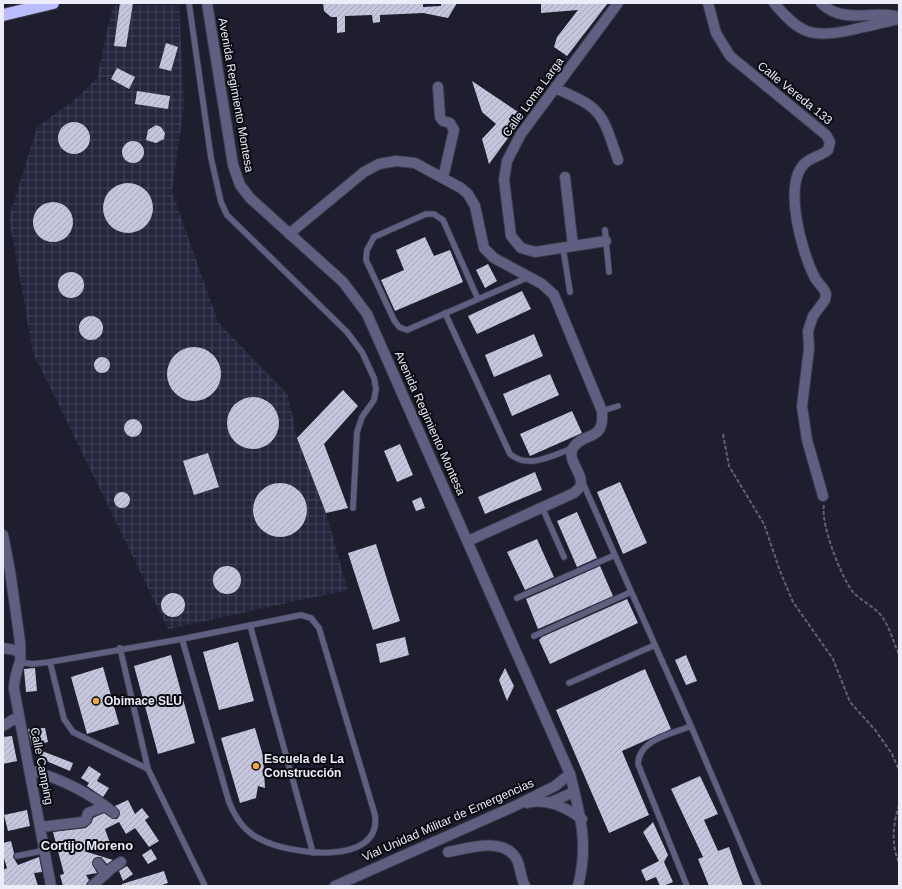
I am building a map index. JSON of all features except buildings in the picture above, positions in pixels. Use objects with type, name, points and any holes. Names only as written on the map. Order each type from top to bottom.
[{"type":"highway","points":[[3,15],[53,3]]},
{"type":"street","name":"Avenida Regimiento Montesa","points":[[207,3],[218,80],[234,172],[240,185],[250,198],[343,282],[367,314],[570,774],[582,819],[584,847],[578,886]]},
{"type":"street","name":"Calle Loma Larga","points":[[606,241],[530,252],[517,245],[510,230],[504,180],[507,160],[515,142],[618,3]]},
{"type":"street","name":"Calle Vereda 133","points":[[708,3],[716,33],[730,56],[826,135],[830,142],[828,150],[809,160],[799,170],[794,184],[796,220],[811,270],[817,282],[826,294],[825,300],[813,316],[808,331],[808,349],[802,406],[807,440],[823,496]]},
{"type":"street","points":[[774,3],[787,19],[804,30],[816,34],[831,35],[899,18]]},
{"type":"street","points":[[821,3],[829,10],[839,15],[891,16],[899,18]]},
{"type":"street","points":[[438,87],[439,115],[443,121],[453,125],[454,130],[443,178]]},
{"type":"street","points":[[555,88],[585,102],[600,114],[604,120],[618,160]]},
{"type":"street","points":[[289,234],[364,172],[379,164],[396,161],[415,163],[465,190],[472,200],[484,248],[494,258],[546,287],[556,300],[602,411],[601,428],[573,448],[573,459],[582,480],[578,490],[468,541]]},
{"type":"street","points":[[565,177],[568,247]]},
{"type":"street","name":"Calle Camping","points":[[3,535],[20,637],[19,657],[14,683],[46,850],[51,886]]},
{"type":"street","points":[[3,648],[15,650],[19,657]]},
{"type":"street","points":[[3,726],[20,716]]},
{"type":"street","points":[[30,770],[57,778],[86,792],[114,813]]},
{"type":"street","name":"Vial Unidad Militar de Emergencias","points":[[335,886],[515,806],[555,786],[570,774]]},
{"type":"street","points":[[549,803],[574,792]]},
{"type":"street","points":[[515,806],[533,802],[549,803],[564,807],[582,819]]},
{"type":"street","points":[[41,827],[83,822],[86,820],[88,813],[105,806]]},
{"type":"street","points":[[448,852],[480,846],[505,848],[516,858],[525,886]]},
{"type":"street","points":[[94,886],[112,868],[121,862]]},
{"type":"street","points":[[98,863],[106,874]]},
{"type":"lane","points":[[189,3],[211,158],[221,202],[227,215],[347,332],[362,352],[374,378],[376,389],[374,400],[362,417],[357,432],[353,508]]},
{"type":"lane","points":[[478,299],[443,220],[438,216],[426,214],[374,237],[367,250],[366,260],[396,324],[407,330],[529,277]]},
{"type":"lane","points":[[605,230],[609,272]]},
{"type":"lane","points":[[568,247],[570,292]]},
{"type":"lane","points":[[444,313],[510,454],[520,461],[530,462],[573,448]]},
{"type":"lane","points":[[602,411],[618,406]]},
{"type":"lane","points":[[582,480],[691,726],[759,886]]},
{"type":"lane","points":[[542,508],[564,557]]},
{"type":"lane","points":[[517,598],[615,555]]},
{"type":"lane","points":[[534,636],[631,592]]},
{"type":"lane","points":[[19,657],[32,664],[50,662],[300,615],[311,618],[317,624],[375,816],[374,831],[364,843],[346,850],[313,853],[293,851],[270,844],[251,833],[237,818],[229,802],[182,638]]},
{"type":"lane","points":[[250,625],[313,853]]},
{"type":"lane","points":[[569,684],[655,645]]},
{"type":"lane","points":[[120,648],[148,769],[205,886]]},
{"type":"lane","points":[[50,662],[64,719],[73,732],[148,769]]},
{"type":"lane","points":[[687,886],[638,764],[642,751],[650,743],[691,726]]},
{"type":"lane","points":[[17,856],[46,850]]},
{"type":"path","points":[[723,434],[729,466],[764,524],[780,571],[793,602],[833,658],[853,706],[876,731],[892,754],[899,770]]},
{"type":"path","points":[[823,496],[823,514],[834,552],[844,576],[854,592],[884,620],[899,655]]},
{"type":"path","points":[[899,805],[894,836],[894,849],[899,863]]},
{"type":"shaded area","points":[[113,5],[179,5],[184,105],[172,192],[218,322],[288,395],[297,438],[326,513],[348,590],[168,629],[33,352],[9,218],[37,127],[77,98],[97,78]]},
{"type":"place","name":"Obimace SLU","points":[[96,701]]},
{"type":"place","name":"Escuela de La Construcción","points":[[256,766]]},
{"type":"district","name":"Cortijo Moreno","points":[[87,845]]}]
